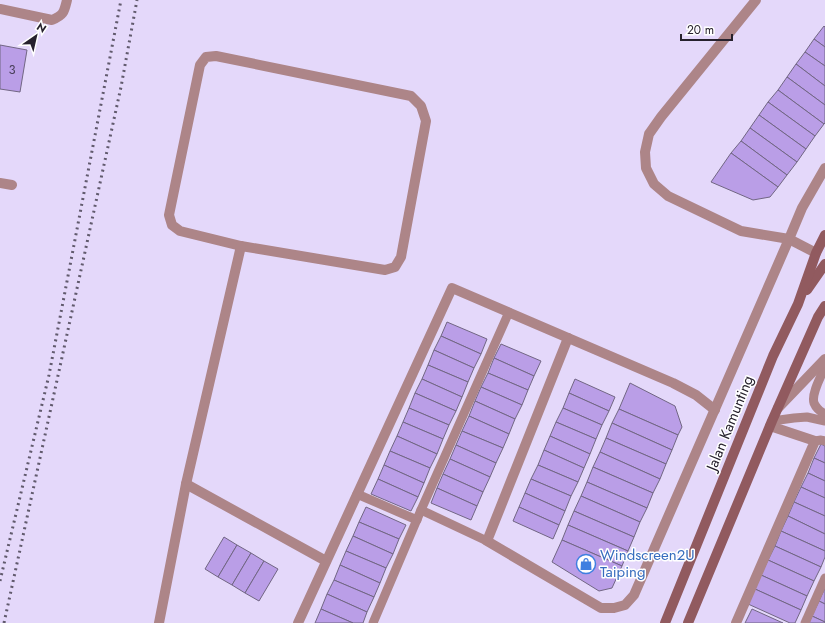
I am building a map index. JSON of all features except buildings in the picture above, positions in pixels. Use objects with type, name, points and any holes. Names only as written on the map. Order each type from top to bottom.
[{"type":"main road","name":"Jalan Kamunting","points":[[664,623],[773,356],[798,304],[816,253],[825,235]]},
{"type":"main road","points":[[798,304],[825,264]]},
{"type":"main road","points":[[688,623],[776,411],[818,317],[825,306]]},
{"type":"street","points":[[0,9],[52,20],[59,17],[64,12],[66,0]]},
{"type":"street","points":[[756,0],[661,117],[649,134],[645,152],[646,168],[654,184],[668,196],[741,231],[789,239],[816,253]]},
{"type":"street","points":[[216,56],[411,96],[421,106],[426,121],[401,257],[395,267],[385,270],[241,246],[180,232],[172,225],[169,215],[200,65],[206,57],[216,56]]},
{"type":"street","points":[[568,338],[488,541],[601,608],[614,608],[625,605],[634,595],[802,208],[825,168]]},
{"type":"street","points":[[0,183],[12,185]]},
{"type":"street","points":[[159,623],[186,484],[241,246]]},
{"type":"street","points":[[298,623],[452,288],[673,383],[696,395],[714,410]]},
{"type":"street","points":[[776,411],[825,359]]},
{"type":"street","points":[[736,623],[820,441],[771,423]]},
{"type":"street","points":[[186,484],[326,561]]},
{"type":"lane","points":[[373,623],[421,510],[509,312]]},
{"type":"lane","points":[[825,367],[814,395],[814,404],[825,414]]},
{"type":"lane","points":[[771,423],[807,417],[825,421]]},
{"type":"lane","points":[[357,494],[417,520]]},
{"type":"lane","points":[[421,510],[488,541]]},
{"type":"lane","points":[[805,623],[825,578]]},
{"type":"railway","points":[[0,581],[49,375],[121,0]]},
{"type":"railway","points":[[4,623],[121,87],[137,0]]},
{"type":"place","name":"Windscreen2U Taiping","points":[[586,564]]}]
